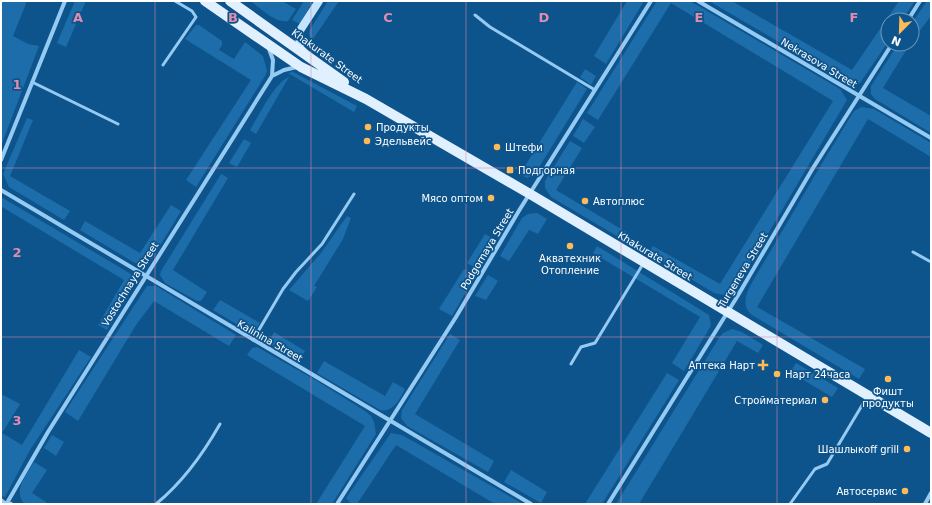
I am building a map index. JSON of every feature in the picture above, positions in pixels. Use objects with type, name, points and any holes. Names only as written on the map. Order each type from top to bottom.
[{"type":"main road","name":"Khakurate Street","points":[[205,1],[267,42],[301,67],[366,99],[530,194],[643,263],[931,433]]},
{"type":"main road","name":"Khakurate Street","points":[[230,1],[366,99]]},
{"type":"street","points":[[1,160],[65,1]]},
{"type":"street","points":[[307,56],[300,48],[299,32],[319,1]]},
{"type":"street","name":"Podgornaya Street","points":[[337,504],[456,317],[530,194],[651,1]]},
{"type":"street","name":"Nekrasova Street","points":[[698,1],[931,138]]},
{"type":"street","points":[[913,12],[920,1]]},
{"type":"street","points":[[275,33],[282,37],[299,32]]},
{"type":"street","points":[[267,42],[273,60],[272,76]]},
{"type":"street","name":"Turgeneva Street","points":[[608,504],[727,313],[813,168],[887,52]]},
{"type":"street","points":[[272,76],[284,70],[301,67]]},
{"type":"street","name":"Vostochnaya Street","points":[[8,504],[48,432],[272,76]]},
{"type":"street","name":"Kalinina Street","points":[[1,190],[531,504]]},
{"type":"street","points":[[924,504],[931,493]]},
{"type":"street","points":[[1,500],[8,504]]},
{"type":"lane","points":[[163,65],[196,17],[192,11],[176,1]]},
{"type":"lane","points":[[475,15],[490,27],[596,90]]},
{"type":"lane","points":[[32,82],[118,124]]},
{"type":"lane","points":[[253,340],[283,289],[296,272],[322,244],[354,194]]},
{"type":"lane","points":[[913,252],[931,262]]},
{"type":"lane","points":[[571,364],[581,348],[596,343],[643,263]]},
{"type":"lane","points":[[790,504],[814,469],[827,464],[868,395]]},
{"type":"lane","points":[[156,504],[171,492],[187,474],[208,445],[220,424]]},
{"type":"shaded area","points":[[1,1],[27,1],[13,36],[28,44],[39,46],[1,146]]},
{"type":"shaded area","points":[[75,1],[86,1],[66,47],[57,43]]},
{"type":"shaded area","points":[[250,1],[282,1],[296,9],[288,21],[283,21],[268,15]]},
{"type":"shaded area","points":[[304,1],[313,1],[300,24],[292,20]]},
{"type":"shaded area","points":[[328,1],[339,1],[311,42],[309,31]]},
{"type":"shaded area","points":[[627,1],[644,1],[606,64],[594,56]]},
{"type":"shaded area","points":[[657,1],[690,1],[840,89],[847,100],[736,288],[724,295],[714,293],[648,253],[653,246],[720,284],[833,101],[671,3],[598,120],[587,113]]},
{"type":"shaded area","points":[[709,1],[732,1],[852,70],[880,29],[881,52],[860,83],[854,86]]},
{"type":"shaded area","points":[[899,1],[915,1],[907,12],[892,12]]},
{"type":"shaded area","points":[[927,1],[931,1],[931,16],[920,30],[920,12]]},
{"type":"shaded area","points":[[196,25],[199,25],[222,41],[222,45],[219,50],[234,59],[245,42],[263,56],[267,71],[196,187],[186,180],[251,80],[185,39]]},
{"type":"shaded area","points":[[893,52],[905,52],[883,88],[931,116],[931,133],[875,99],[871,94],[871,86]]},
{"type":"shaded area","points":[[585,69],[596,76],[591,85],[580,77]]},
{"type":"shaded area","points":[[293,72],[357,106],[354,112],[288,73]]},
{"type":"shaded area","points":[[289,77],[256,134],[250,130],[262,109],[272,93],[283,80]]},
{"type":"shaded area","points":[[577,82],[587,89],[535,174],[527,178],[520,174]]},
{"type":"shaded area","points":[[861,107],[874,109],[931,143],[931,157],[868,119],[757,307],[865,369],[859,379],[752,315],[747,309],[745,302],[750,286],[818,170],[854,111]]},
{"type":"shaded area","points":[[27,118],[33,120],[10,176],[70,211],[64,220],[9,187],[3,174]]},
{"type":"shaded area","points":[[583,119],[595,127],[584,143],[573,136]]},
{"type":"shaded area","points":[[244,139],[251,143],[237,167],[229,163]]},
{"type":"shaded area","points":[[570,141],[582,148],[556,190],[626,232],[622,239],[551,197],[545,188],[545,181]]},
{"type":"shaded area","points":[[221,174],[228,178],[173,270],[207,292],[201,301],[197,301],[165,283],[160,275],[161,271]]},
{"type":"shaded area","points":[[1,197],[131,274],[135,284],[107,330],[98,325],[124,280],[2,207],[1,209]]},
{"type":"shaded area","points":[[171,205],[181,211],[152,259],[143,263],[135,263],[80,230],[85,221],[140,253]]},
{"type":"shaded area","points":[[537,213],[547,219],[538,234],[529,230],[509,261],[500,256],[522,218],[528,214]]},
{"type":"shaded area","points":[[347,216],[351,218],[343,239],[314,286],[317,287],[308,301],[289,290],[321,253]]},
{"type":"shaded area","points":[[485,234],[496,240],[479,270],[467,263]]},
{"type":"shaded area","points":[[597,246],[709,315],[711,325],[684,371],[672,363],[700,317],[593,253]]},
{"type":"shaded area","points":[[464,269],[475,276],[452,316],[439,309]]},
{"type":"shaded area","points":[[488,275],[498,281],[486,300],[475,296]]},
{"type":"shaded area","points":[[147,286],[156,286],[236,335],[229,346],[154,301],[136,325],[78,421],[65,412]]},
{"type":"shaded area","points":[[220,300],[260,323],[253,334],[213,310]]},
{"type":"shaded area","points":[[732,329],[742,332],[763,345],[758,353],[737,341],[639,504],[616,504],[719,338],[723,333]]},
{"type":"shaded area","points":[[274,332],[305,351],[299,360],[268,343]]},
{"type":"shaded area","points":[[450,334],[460,340],[415,414],[494,461],[488,472],[407,426],[401,418],[402,410]]},
{"type":"shaded area","points":[[257,347],[317,381],[365,411],[371,416],[374,422],[376,434],[332,504],[316,504],[365,426],[247,355],[252,348]]},
{"type":"shaded area","points":[[79,350],[91,357],[30,450],[5,497],[1,496],[1,394],[20,404],[2,433],[22,445]]},
{"type":"shaded area","points":[[324,361],[385,396],[393,382],[405,389],[396,404],[389,409],[380,410],[317,373]]},
{"type":"shaded area","points":[[796,363],[838,388],[832,397],[790,372]]},
{"type":"shaded area","points":[[667,373],[679,380],[602,504],[585,504]]},
{"type":"shaded area","points":[[391,433],[402,435],[523,504],[495,504],[396,445],[357,504],[351,504],[346,498]]},
{"type":"shaded area","points":[[52,435],[64,442],[56,456],[44,448]]},
{"type":"shaded area","points":[[34,462],[47,470],[32,493],[49,504],[24,504],[21,498],[20,488],[24,477]]},
{"type":"shaded area","points":[[511,470],[547,492],[541,503],[504,482]]},
{"type":"place","name":"Продукты","points":[[368,127]]},
{"type":"place","name":"Эдельвейс","points":[[367,141]]},
{"type":"place","name":"Штефи","points":[[497,147]]},
{"type":"place","name":"Подгорная","points":[[510,170]]},
{"type":"place","name":"Мясо оптом","points":[[491,198]]},
{"type":"place","name":"Автоплюс","points":[[585,201]]},
{"type":"place","name":"Акватехник Отопление","points":[[570,246]]},
{"type":"place","name":"Аптека Нарт","points":[[763,365]]},
{"type":"place","name":"Нарт 24часа","points":[[777,374]]},
{"type":"place","name":"Фишт продукты","points":[[888,379]]},
{"type":"place","name":"Стройматериал","points":[[825,400]]},
{"type":"place","name":"Шашлыкоff grill","points":[[907,449]]},
{"type":"place","name":"Автосервис","points":[[905,491]]}]
